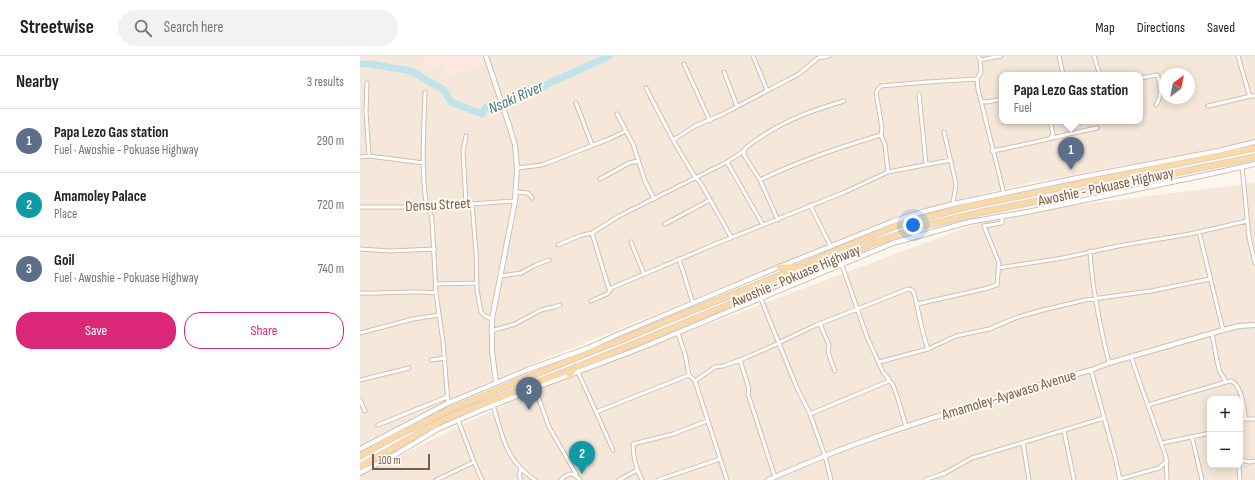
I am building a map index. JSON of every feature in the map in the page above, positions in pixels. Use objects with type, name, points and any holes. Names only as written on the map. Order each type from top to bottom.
[{"type":"main road","name":"Awoshie - Pokuase Highway","points":[[360,456],[394,437],[447,411],[743,291],[895,226],[965,207],[1255,148]]},
{"type":"main road","name":"Awoshie - Pokuase Highway","points":[[360,466],[454,415],[577,370],[876,242],[928,225],[983,212],[1255,156]]},
{"type":"main road","points":[[1186,162],[1186,171]]},
{"type":"main road","points":[[983,212],[984,204]]},
{"type":"main road","points":[[779,267],[795,268]]},
{"type":"main road","points":[[569,376],[577,370]]},
{"type":"street","points":[[486,56],[515,146],[517,168],[515,201],[492,319],[492,365],[496,383]]},
{"type":"street","points":[[753,56],[767,90]]},
{"type":"street","points":[[673,140],[695,126],[710,121],[799,74],[818,57],[830,56]]},
{"type":"street","points":[[978,56],[980,60],[981,72],[977,79],[981,101],[992,151],[1004,194]]},
{"type":"street","points":[[980,60],[1001,56]]},
{"type":"street","points":[[1059,56],[1062,72]]},
{"type":"street","points":[[1094,56],[1099,72]]},
{"type":"street","points":[[1238,56],[1248,91],[1253,96]]},
{"type":"street","points":[[684,64],[710,121]]},
{"type":"street","points":[[724,72],[737,106]]},
{"type":"street","points":[[1143,77],[1157,75],[1160,86],[1158,102],[1156,105]]},
{"type":"street","points":[[888,172],[885,145],[881,135],[882,128],[876,92],[881,86],[977,79]]},
{"type":"street","points":[[367,83],[366,112],[369,156]]},
{"type":"street","points":[[646,88],[673,140],[695,177],[700,182],[731,237]]},
{"type":"street","points":[[424,92],[424,163],[427,206],[431,213],[436,293],[445,358],[448,403]]},
{"type":"street","points":[[919,94],[926,164]]},
{"type":"street","points":[[1208,106],[1253,96]]},
{"type":"street","points":[[981,101],[999,100]]},
{"type":"street","points":[[558,244],[592,233],[619,216],[727,162],[744,151],[748,145],[767,132],[791,119],[844,101]]},
{"type":"street","points":[[576,103],[592,145]]},
{"type":"street","points":[[617,114],[633,144],[645,181],[654,199]]},
{"type":"street","points":[[1050,124],[1053,135],[1050,138]]},
{"type":"street","points":[[992,151],[1022,146],[1050,138],[1097,128]]},
{"type":"street","points":[[517,168],[542,165],[610,139],[626,131]]},
{"type":"street","points":[[944,132],[956,184],[953,204]]},
{"type":"street","points":[[760,180],[827,152],[881,135]]},
{"type":"street","points":[[466,136],[463,151],[466,204]]},
{"type":"street","points":[[360,449],[448,403],[527,370],[588,348],[779,267],[891,222],[953,204],[1218,151],[1255,142]]},
{"type":"street","points":[[744,151],[744,155],[760,180],[778,220]]},
{"type":"street","points":[[360,157],[369,156],[424,163]]},
{"type":"street","points":[[591,301],[606,294],[610,291],[609,289],[731,237],[778,220],[810,205],[845,192],[888,172],[951,160]]},
{"type":"street","points":[[600,179],[629,163],[638,161]]},
{"type":"street","points":[[727,162],[763,225]]},
{"type":"street","points":[[613,450],[577,370],[678,333],[893,243],[969,222],[1027,212],[1255,164]]},
{"type":"street","points":[[1242,166],[1249,237],[1255,263]]},
{"type":"street","points":[[516,192],[528,193],[532,198]]},
{"type":"street","points":[[665,224],[710,200]]},
{"type":"street","name":"Densu Street","points":[[360,207],[427,206],[515,201]]},
{"type":"street","points":[[472,204],[476,245],[477,283],[482,312],[485,316],[492,319]]},
{"type":"street","points":[[810,205],[831,247]]},
{"type":"street","points":[[917,304],[997,285],[999,263],[984,226],[1002,223],[1002,216]]},
{"type":"street","points":[[998,268],[1063,258],[1090,251],[1199,232],[1247,221]]},
{"type":"street","points":[[1199,232],[1223,330]]},
{"type":"street","points":[[592,233],[609,289]]},
{"type":"street","points":[[631,242],[644,274]]},
{"type":"street","points":[[360,249],[390,251],[434,249]]},
{"type":"street","points":[[1090,251],[1098,320],[1109,363]]},
{"type":"street","points":[[679,259],[693,303]]},
{"type":"street","points":[[501,276],[521,274],[536,265],[549,260]]},
{"type":"street","points":[[842,265],[856,309],[879,362],[892,385],[899,402],[906,427]]},
{"type":"street","points":[[879,362],[928,349],[956,336],[989,329],[1018,317],[1071,303],[1151,291],[1210,279]]},
{"type":"street","points":[[436,284],[477,283]]},
{"type":"street","points":[[695,381],[715,367],[740,360],[820,324],[908,289],[912,290],[914,293],[922,331],[928,349]]},
{"type":"street","points":[[360,293],[375,294],[417,291],[436,293]]},
{"type":"street","points":[[761,299],[797,388],[810,414],[825,456],[831,480]]},
{"type":"street","points":[[491,331],[515,324],[541,310],[560,305]]},
{"type":"street","points":[[360,333],[413,319],[439,315]]},
{"type":"street","points":[[820,324],[829,345],[828,351],[835,370]]},
{"type":"street","name":"Amamoley-Ayawaso Avenue","points":[[768,480],[825,456],[906,427],[1091,370],[1109,363],[1223,330],[1239,326],[1255,325]]},
{"type":"street","points":[[678,333],[685,354],[689,375],[695,381],[727,480]]},
{"type":"street","points":[[1212,333],[1220,372],[1226,382]]},
{"type":"street","points":[[1131,357],[1162,443],[1167,461],[1167,480]]},
{"type":"street","points":[[431,360],[445,358]]},
{"type":"street","points":[[740,360],[749,388],[748,394],[775,477]]},
{"type":"street","points":[[360,380],[409,368]]},
{"type":"street","points":[[1091,370],[1120,479],[1159,468],[1167,461]]},
{"type":"street","points":[[596,412],[689,375]]},
{"type":"street","points":[[360,473],[458,420],[535,388],[569,376]]},
{"type":"street","points":[[810,414],[889,380]]},
{"type":"street","points":[[1148,405],[1231,381],[1236,385],[1241,397],[1246,419]]},
{"type":"street","points":[[535,388],[549,426],[580,480]]},
{"type":"street","points":[[378,425],[447,397]]},
{"type":"street","points":[[360,400],[365,411]]},
{"type":"street","points":[[493,405],[508,452],[521,469],[536,480]]},
{"type":"street","points":[[925,480],[945,473],[972,458],[1104,418]]},
{"type":"street","points":[[1243,420],[1255,419]]},
{"type":"street","points":[[458,420],[482,480]]},
{"type":"street","points":[[642,480],[634,459],[633,446],[635,443],[673,434],[707,421]]},
{"type":"street","points":[[1064,430],[1074,480]]},
{"type":"street","points":[[1162,443],[1207,434]]},
{"type":"street","points":[[1192,437],[1202,480]]},
{"type":"street","points":[[1023,443],[1029,480]]},
{"type":"street","points":[[658,480],[720,459]]},
{"type":"street","points":[[1243,461],[1255,461]]},
{"type":"street","points":[[436,480],[474,462]]},
{"type":"street","points":[[1239,468],[1240,480]]},
{"type":"street","points":[[520,480],[519,476],[521,469]]},
{"type":"street","points":[[619,480],[637,470]]},
{"type":"street","points":[[561,480],[564,476],[572,473],[576,474]]},
{"type":"shaded area","points":[[360,56],[1255,56],[1255,140],[1029,183],[895,217],[440,403],[360,445]]},
{"type":"shaded area","points":[[423,56],[483,56],[486,65],[447,75],[443,64],[427,68]]},
{"type":"shaded area","points":[[1255,183],[1255,480],[729,480],[710,420],[679,335],[978,223],[1052,208]]},
{"type":"shaded area","points":[[678,335],[728,480],[360,480],[360,476],[447,432],[554,382]]},
{"type":"waterway","name":"Nsaki River","points":[[360,64],[369,64],[411,71],[444,90],[451,102],[482,114],[486,107],[496,106],[515,99],[609,56]]},
{"type":"place","name":"Papa Lezo Gas station","points":[[1071,170]]},
{"type":"place","name":"Goil","points":[[529,410]]},
{"type":"place","name":"Amamoley Palace","points":[[582,474]]}]
